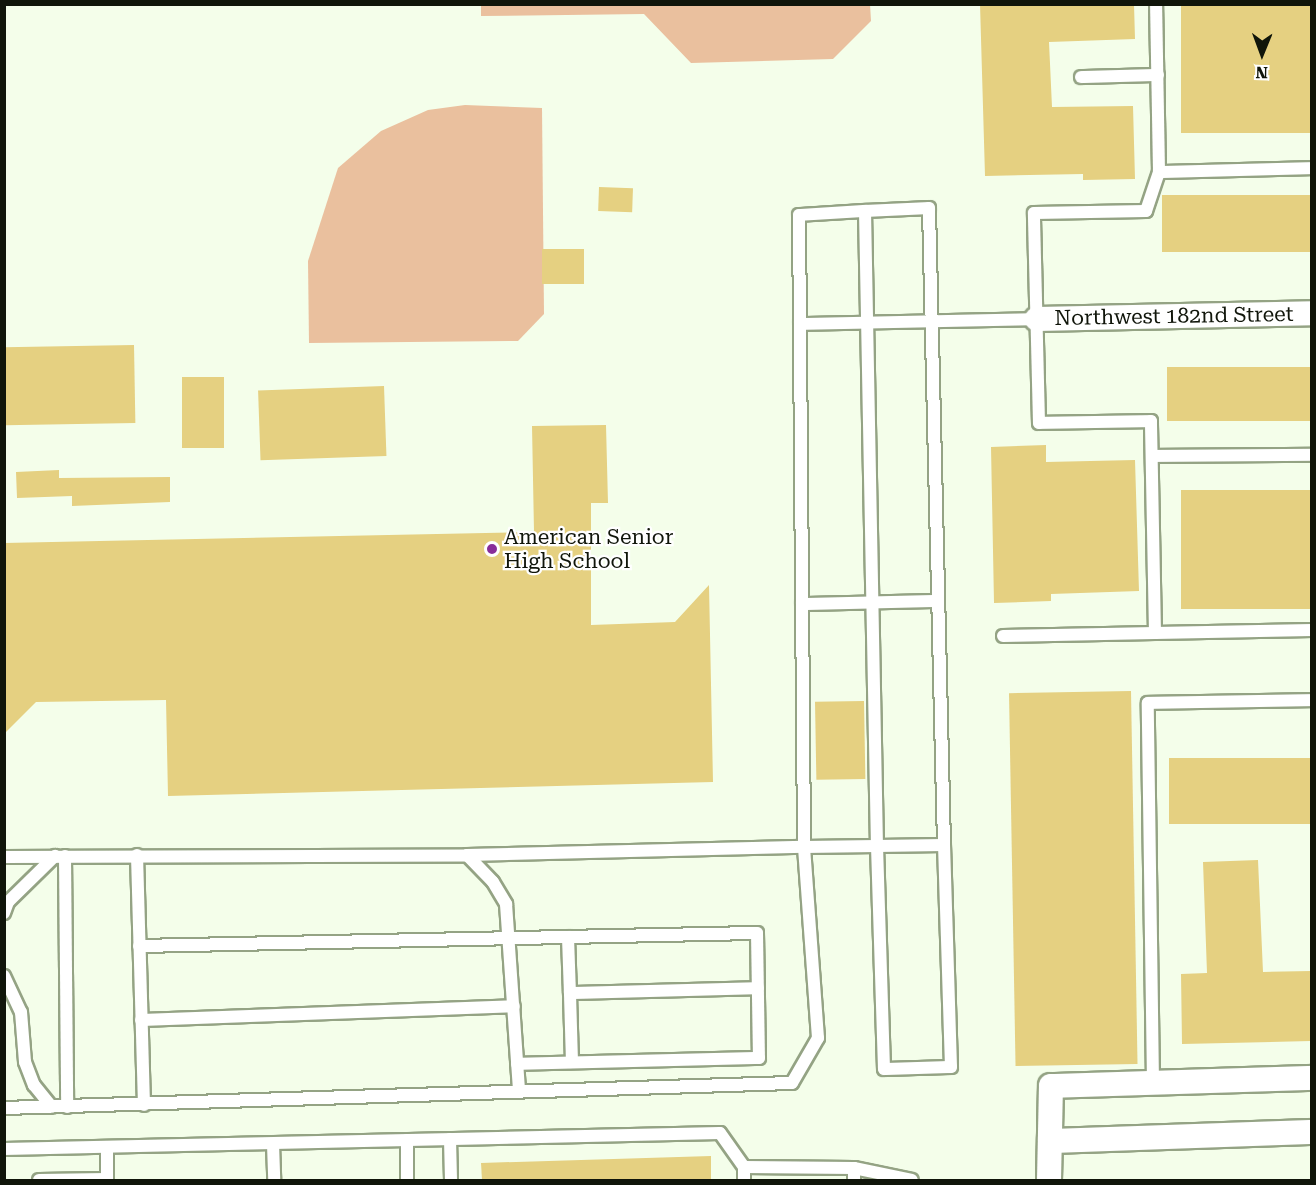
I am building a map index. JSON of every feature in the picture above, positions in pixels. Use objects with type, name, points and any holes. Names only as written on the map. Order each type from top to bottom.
[{"type":"street","name":"Northwest 182nd Street","points":[[1037,319],[1311,313]]},
{"type":"street","points":[[1049,1180],[1051,1086],[1311,1078]]},
{"type":"street","points":[[1050,1141],[1311,1132]]},
{"type":"lane","points":[[1155,633],[1151,421],[1039,423],[1034,213],[1146,211],[1159,172],[1156,4]]},
{"type":"lane","points":[[1082,77],[1158,75]]},
{"type":"lane","points":[[1159,172],[1310,168]]},
{"type":"lane","points":[[4,1107],[144,1105],[792,1083],[818,1038],[804,847],[799,215],[865,211],[929,208],[951,1067],[884,1069],[877,846],[865,211]]},
{"type":"lane","points":[[800,324],[1037,319]]},
{"type":"lane","points":[[1152,456],[1311,455]]},
{"type":"lane","points":[[802,604],[938,601]]},
{"type":"lane","points":[[1003,636],[1311,630]]},
{"type":"lane","points":[[1153,1083],[1148,703],[1311,700]]},
{"type":"lane","points":[[4,857],[467,855],[944,845]]},
{"type":"lane","points":[[137,855],[144,1105]]},
{"type":"lane","points":[[467,855],[500,891],[506,904],[519,1092]]},
{"type":"lane","points":[[4,913],[8,902],[60,856]]},
{"type":"lane","points":[[60,856],[67,1107]]},
{"type":"lane","points":[[139,946],[756,933],[759,1058],[517,1064]]},
{"type":"lane","points":[[568,937],[572,1062]]},
{"type":"lane","points":[[4,976],[21,1012],[25,1062],[34,1085],[52,1107]]},
{"type":"lane","points":[[570,993],[758,988]]},
{"type":"lane","points":[[141,1020],[514,1006]]},
{"type":"lane","points":[[4,1149],[720,1133],[744,1167],[744,1180]]},
{"type":"lane","points":[[450,1139],[451,1180]]},
{"type":"lane","points":[[407,1140],[407,1180]]},
{"type":"lane","points":[[273,1144],[274,1180]]},
{"type":"lane","points":[[39,1180],[107,1180],[107,1147]]},
{"type":"lane","points":[[744,1167],[912,1180]]},
{"type":"shaded area","points":[[481,4],[870,4],[871,21],[833,59],[691,63],[644,14],[481,16]]},
{"type":"shaded area","points":[[465,105],[542,108],[544,314],[518,341],[309,343],[308,261],[338,168],[381,131],[428,110]]},
{"type":"building","points":[[980,4],[1134,4],[1135,39],[1049,42],[1052,107],[1133,106],[1135,179],[1083,180],[1083,174],[985,176]]},
{"type":"building","points":[[1181,4],[1311,4],[1311,133],[1181,133]]},
{"type":"building","points":[[599,187],[633,188],[632,212],[598,211]]},
{"type":"building","points":[[1162,195],[1311,195],[1311,252],[1162,252]]},
{"type":"building","points":[[542,249],[584,249],[584,284],[542,284]]},
{"type":"building","points":[[134,345],[135,423],[5,425],[4,347]]},
{"type":"building","points":[[1167,367],[1311,367],[1311,421],[1167,421]]},
{"type":"building","points":[[182,377],[224,377],[224,448],[182,448]]},
{"type":"building","points":[[384,386],[386,456],[261,460],[258,390]]},
{"type":"building","points":[[606,425],[608,503],[591,503],[591,625],[675,622],[709,585],[713,782],[168,796],[166,700],[36,702],[4,734],[4,543],[534,532],[532,426]]},
{"type":"building","points":[[1046,445],[1046,462],[1135,460],[1139,591],[1051,594],[1051,601],[994,603],[991,447]]},
{"type":"building","points":[[59,470],[59,478],[170,477],[170,502],[72,506],[72,496],[17,498],[16,472]]},
{"type":"building","points":[[1181,490],[1311,490],[1311,609],[1181,609]]},
{"type":"building","points":[[1131,691],[1138,1064],[1016,1066],[1009,693]]},
{"type":"building","points":[[864,701],[865,779],[816,780],[815,702]]},
{"type":"building","points":[[1169,758],[1311,758],[1311,824],[1169,824]]},
{"type":"building","points":[[1258,860],[1263,972],[1311,971],[1311,1041],[1182,1044],[1181,974],[1207,973],[1203,862]]},
{"type":"building","points":[[711,1156],[711,1180],[482,1180],[481,1163]]},
{"type":"place","name":"American Senior High School","points":[[492,549]]}]
